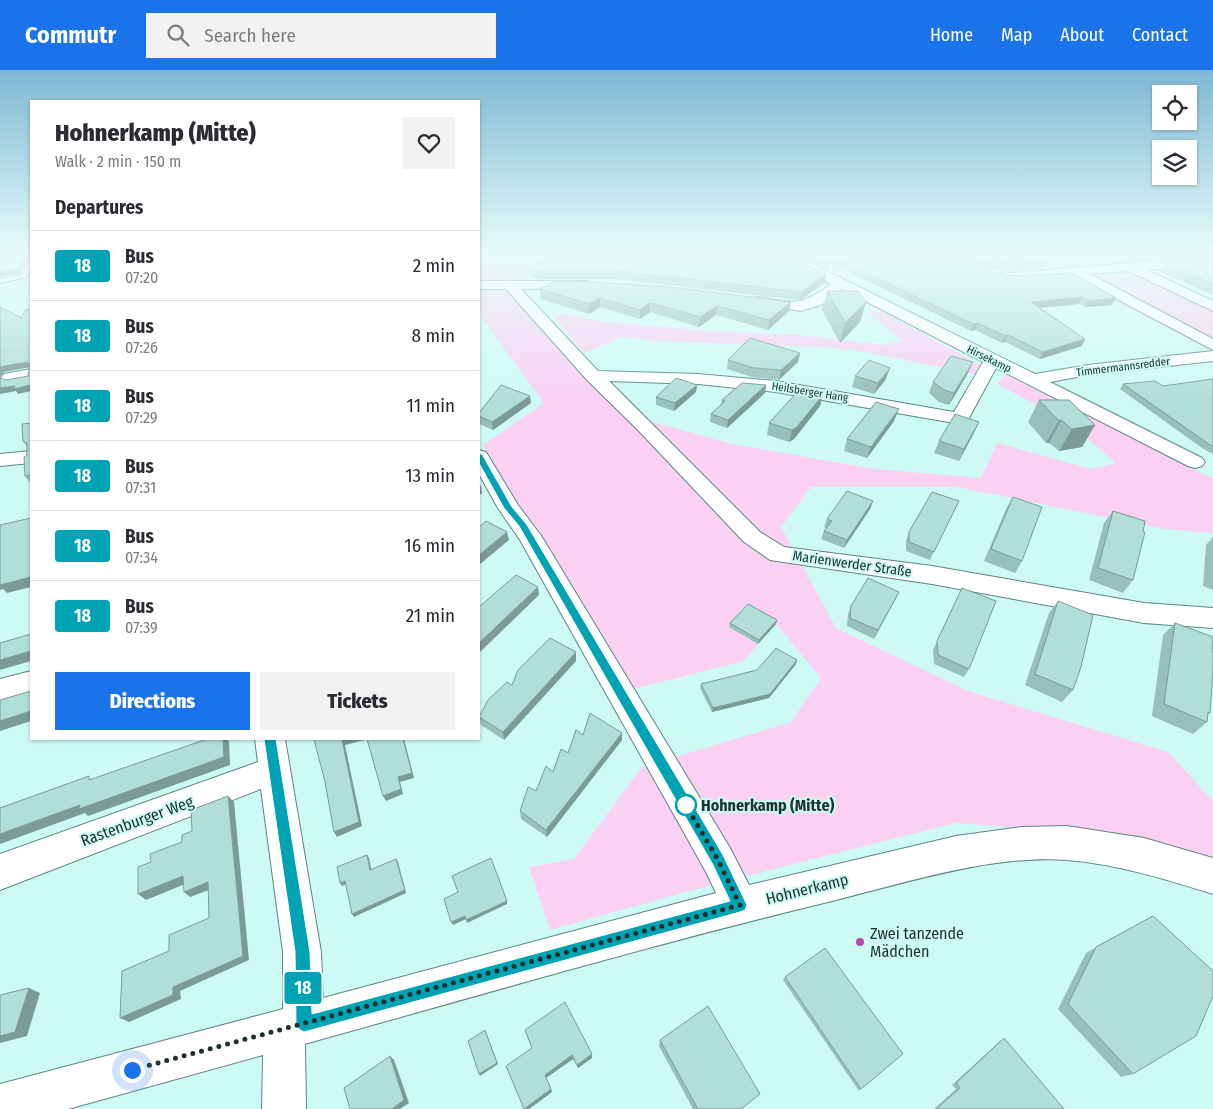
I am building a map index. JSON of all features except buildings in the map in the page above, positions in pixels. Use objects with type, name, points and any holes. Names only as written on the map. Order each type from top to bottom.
[{"type":"street","name":"Marienwerder Straße","points":[[527,303],[593,376],[752,537],[778,554],[932,575],[1144,613],[1213,618]]},
{"type":"street","points":[[775,303],[801,307],[812,303]]},
{"type":"street","name":"Hirsekamp","points":[[879,303],[1195,462]]},
{"type":"street","points":[[1135,303],[1213,345]]},
{"type":"street","name":"Timmermannsredder","points":[[1033,380],[1088,370],[1213,356]]},
{"type":"street","name":"Heilsberger Hang","points":[[593,376],[741,382],[802,390],[960,418],[992,360]]},
{"type":"street","points":[[10,378],[30,374]]},
{"type":"street","points":[[0,460],[30,457]]},
{"type":"street","points":[[480,458],[509,508],[530,537],[718,860],[740,905]]},
{"type":"street","points":[[0,691],[30,682]]},
{"type":"street","points":[[272,754],[302,952],[284,1109]]},
{"type":"street","name":"Rastenburger Weg","points":[[0,872],[272,754]]},
{"type":"street","name":"Hohnerkamp","points":[[0,1106],[740,905],[956,853],[1022,844],[1067,843],[1144,856],[1209,880]]},
{"type":"shaded area","points":[[480,303],[521,303],[609,403],[653,422],[732,444],[875,469],[981,478],[997,443],[1091,469],[1116,463],[1064,419],[997,384],[1005,374],[1213,479],[1213,533],[1165,529],[957,487],[811,487],[781,527],[836,628],[968,691],[1168,752],[1213,801],[1213,859],[1134,837],[956,823],[707,886],[550,930],[529,867],[574,859],[642,767],[791,722],[821,678],[776,624],[747,608],[729,627],[758,644],[744,661],[630,690],[483,445],[544,403],[480,315]]},
{"type":"shaded area","points":[[1137,303],[1199,303],[1213,310],[1213,343]]},
{"type":"shaded area","points":[[882,312],[984,367],[979,375],[860,351],[822,347],[657,341],[622,337],[584,353],[554,316],[564,313],[606,322],[722,332],[800,335],[883,345],[903,341],[867,313]]},
{"type":"bus line","name":"18","points":[[270,740],[302,952],[304,1024],[740,905],[718,860],[546,565],[522,525],[509,508],[480,458]]},
{"type":"place","name":"Hohnerkamp (Mitte)","points":[[686,805]]},
{"type":"place","name":"Zwei tanzende Mädchen","points":[[860,942]]},
{"type":"route","points":[[132,1070],[740,905],[718,860],[686,805]]}]
